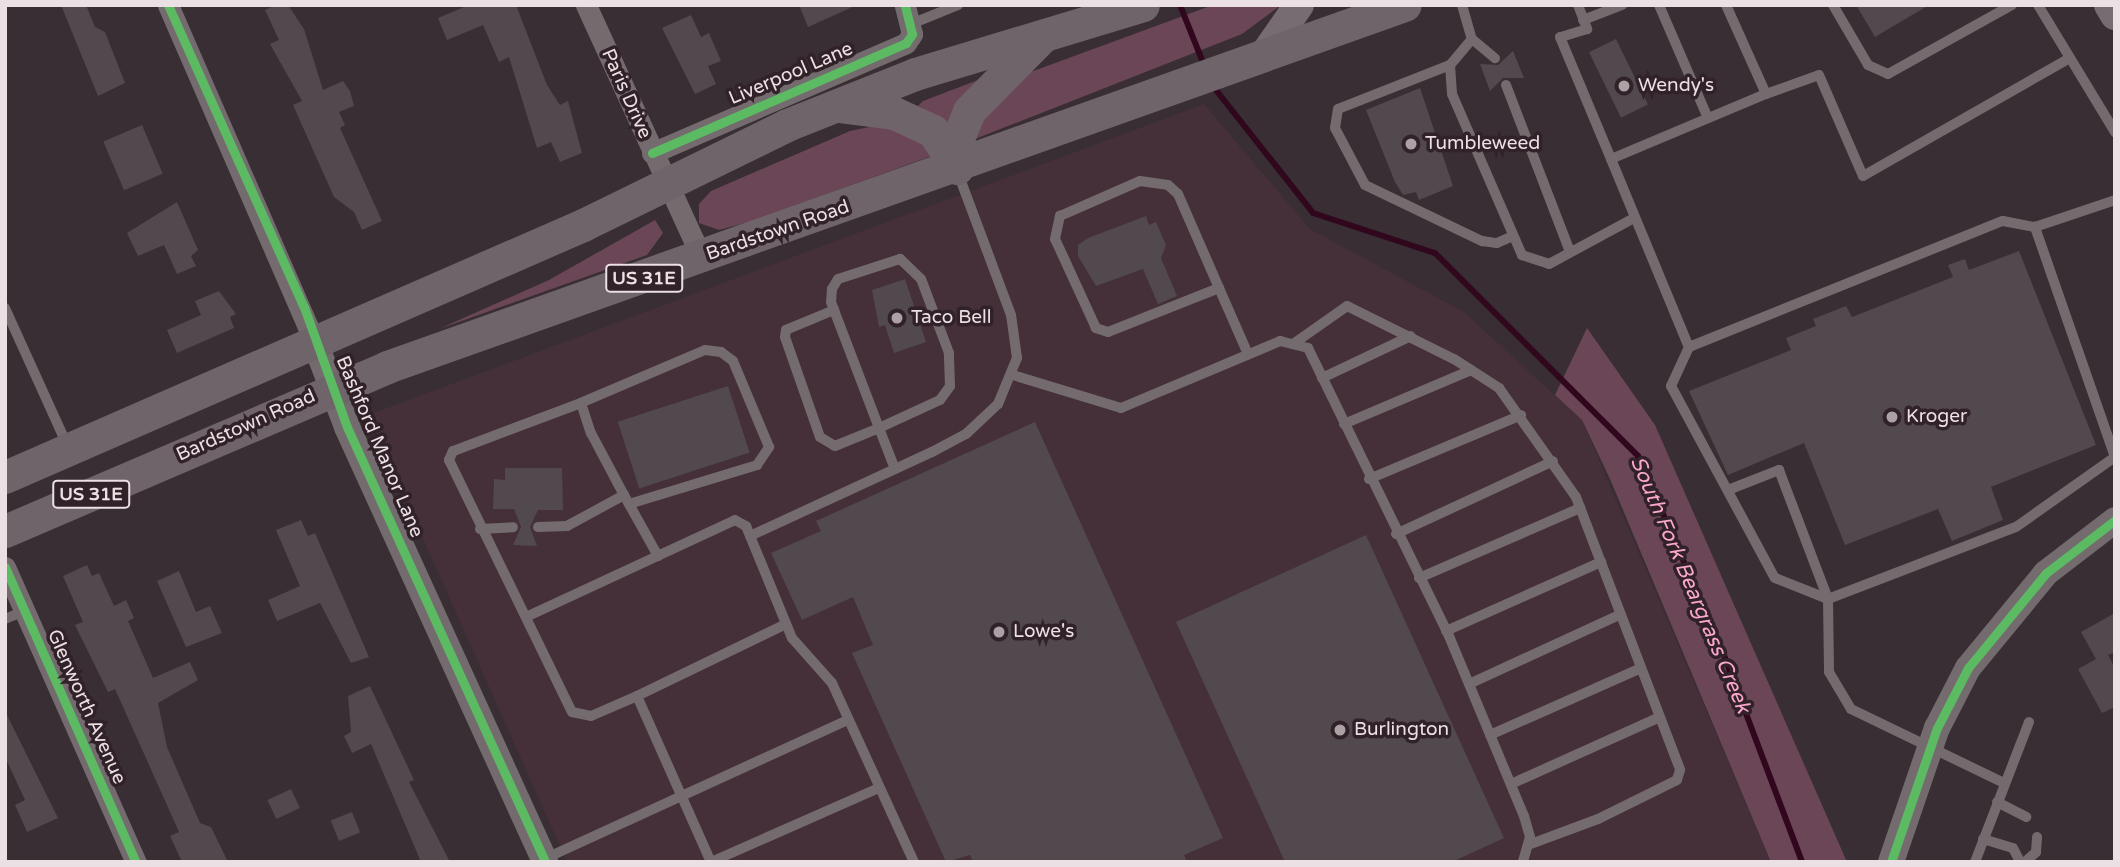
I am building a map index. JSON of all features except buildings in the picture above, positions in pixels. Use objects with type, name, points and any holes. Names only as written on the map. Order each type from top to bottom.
[{"type":"main road","name":"US 31E","points":[[5,477],[314,340],[659,168],[1044,35],[1143,5]]},
{"type":"main road","points":[[1257,54],[1299,5]]},
{"type":"main road","name":"US 31E","points":[[1257,54],[1405,5]]},
{"type":"main road","points":[[2109,5],[2115,15]]},
{"type":"main road","points":[[957,168],[957,141],[969,111],[1044,35]]},
{"type":"main road","name":"Bardstown Road","points":[[5,531],[331,389],[957,168],[1257,54]]},
{"type":"main road","points":[[835,106],[894,114],[933,131],[957,168]]},
{"type":"street","name":"Bashford Manor Lane","points":[[168,5],[314,340],[331,389],[545,860]]},
{"type":"street","name":"Paris Drive","points":[[586,5],[702,258]]},
{"type":"street","name":"Liverpool Lane","points":[[659,168],[895,49],[912,34],[908,15]]},
{"type":"street","points":[[1891,862],[1929,750],[1968,668],[2007,614],[2046,573],[2115,520]]},
{"type":"street","name":"Glenworth Avenue","points":[[5,567],[14,615],[136,862]]},
{"type":"lane","points":[[908,15],[958,5]]},
{"type":"lane","points":[[1462,5],[1472,39],[1495,58]]},
{"type":"lane","points":[[1578,5],[1587,29],[1560,37],[1689,347]]},
{"type":"lane","points":[[1583,20],[1622,5]]},
{"type":"lane","points":[[1659,5],[1708,118]]},
{"type":"lane","points":[[1726,5],[1766,94]]},
{"type":"lane","points":[[1833,5],[1868,65],[1888,74],[2012,5]]},
{"type":"lane","points":[[2038,5],[2068,59],[2115,132]]},
{"type":"lane","points":[[1472,39],[1450,65],[1338,109],[1335,128],[1365,186],[1482,241],[1513,236]]},
{"type":"lane","points":[[1611,159],[1766,94],[1819,75],[1863,176],[2068,59]]},
{"type":"lane","points":[[1450,65],[1452,94],[1522,256],[1549,264],[1634,218]]},
{"type":"lane","points":[[1506,85],[1514,115],[1570,252]]},
{"type":"lane","points":[[750,536],[966,434],[990,414],[1013,375],[1012,315],[957,168]]},
{"type":"lane","points":[[1219,288],[1108,332],[1096,328],[1055,239],[1060,216],[1140,181],[1160,181],[1178,194],[1248,354]]},
{"type":"lane","points":[[2035,227],[2115,457],[2016,527],[1828,599],[1775,578],[1671,386],[1689,347],[2003,220],[2035,227],[2115,200]]},
{"type":"lane","points":[[834,310],[786,330],[785,337],[820,437],[835,446],[879,428],[940,400],[953,372],[949,353],[921,279],[900,259],[838,279],[832,289],[834,310],[879,428],[895,469]]},
{"type":"lane","points":[[1293,344],[1347,306],[1411,336],[1471,370],[1499,388],[1521,415],[1553,461],[1580,508],[1680,770],[1677,780],[1528,845]]},
{"type":"lane","points":[[5,309],[69,449]]},
{"type":"lane","points":[[1322,378],[1411,336]]},
{"type":"lane","points":[[1013,375],[1121,408],[1280,341],[1308,348],[1369,479],[1446,631],[1511,784],[1528,845],[1523,862]]},
{"type":"lane","points":[[538,527],[566,526],[627,500],[757,465],[769,447],[766,433],[733,361],[705,350],[581,403],[453,451],[449,460],[572,712],[591,716],[786,624]]},
{"type":"lane","points":[[1343,424],[1471,370]]},
{"type":"lane","points":[[581,403],[627,500],[658,556]]},
{"type":"lane","points":[[1369,479],[1521,415]]},
{"type":"lane","points":[[1396,534],[1553,461]]},
{"type":"lane","points":[[1728,490],[1779,470],[1828,599],[1829,672],[1851,709],[1929,750],[2004,783]]},
{"type":"lane","points":[[1419,578],[1580,508]]},
{"type":"lane","points":[[526,617],[735,520],[750,536],[786,624],[832,683],[914,862]]},
{"type":"lane","points":[[480,528],[513,527]]},
{"type":"lane","points":[[1446,631],[1601,562]]},
{"type":"lane","points":[[1469,684],[1621,614]]},
{"type":"lane","points":[[1490,735],[1641,668]]},
{"type":"lane","points":[[637,696],[711,862],[879,788]]},
{"type":"lane","points":[[1511,784],[1660,717]]},
{"type":"lane","points":[[545,860],[848,720]]},
{"type":"lane","points":[[1975,862],[2029,722]]},
{"type":"lane","points":[[1997,802],[2026,817]]},
{"type":"lane","points":[[1983,839],[2013,848],[2023,862],[2036,852],[2037,837]]},
{"type":"shaded area","points":[[1213,5],[1281,5],[1242,34],[970,141],[968,130],[1017,77]]},
{"type":"shaded area","points":[[991,75],[951,125],[918,106],[923,101]]},
{"type":"shaded area","points":[[1204,104],[1310,229],[1464,312],[1582,420],[1771,862],[567,862],[368,415]]},
{"type":"shaded area","points":[[879,125],[916,137],[937,154],[749,222],[719,230],[699,223],[699,204],[711,191],[850,131]]},
{"type":"shaded area","points":[[655,220],[663,233],[647,255],[439,329],[549,280]]},
{"type":"shaded area","points":[[1587,328],[1655,425],[1847,862],[1771,862],[1610,479],[1582,420],[1555,395]]},
{"type":"waterway","name":"South Fork Beargrass Creek","points":[[1180,5],[1204,65]]},
{"type":"waterway","name":"South Fork Beargrass Creek","points":[[1212,85],[1313,213],[1435,253],[1638,456],[1722,650],[1802,862]]},
{"type":"cycle path","points":[[168,5],[304,307],[347,427],[545,862]]},
{"type":"cycle path","points":[[652,153],[906,43],[912,34],[905,5]]},
{"type":"cycle path","points":[[1891,862],[1937,728],[1968,668],[2046,573],[2115,520]]},
{"type":"cycle path","points":[[5,567],[136,862]]},
{"type":"place","name":"Wendy's","points":[[1624,86]]},
{"type":"place","name":"Tumbleweed","points":[[1411,144]]},
{"type":"place","name":"Taco Bell","points":[[897,318]]},
{"type":"place","name":"Kroger","points":[[1892,417]]},
{"type":"place","name":"Lowe's","points":[[999,632]]},
{"type":"place","name":"Burlington","points":[[1340,730]]}]
